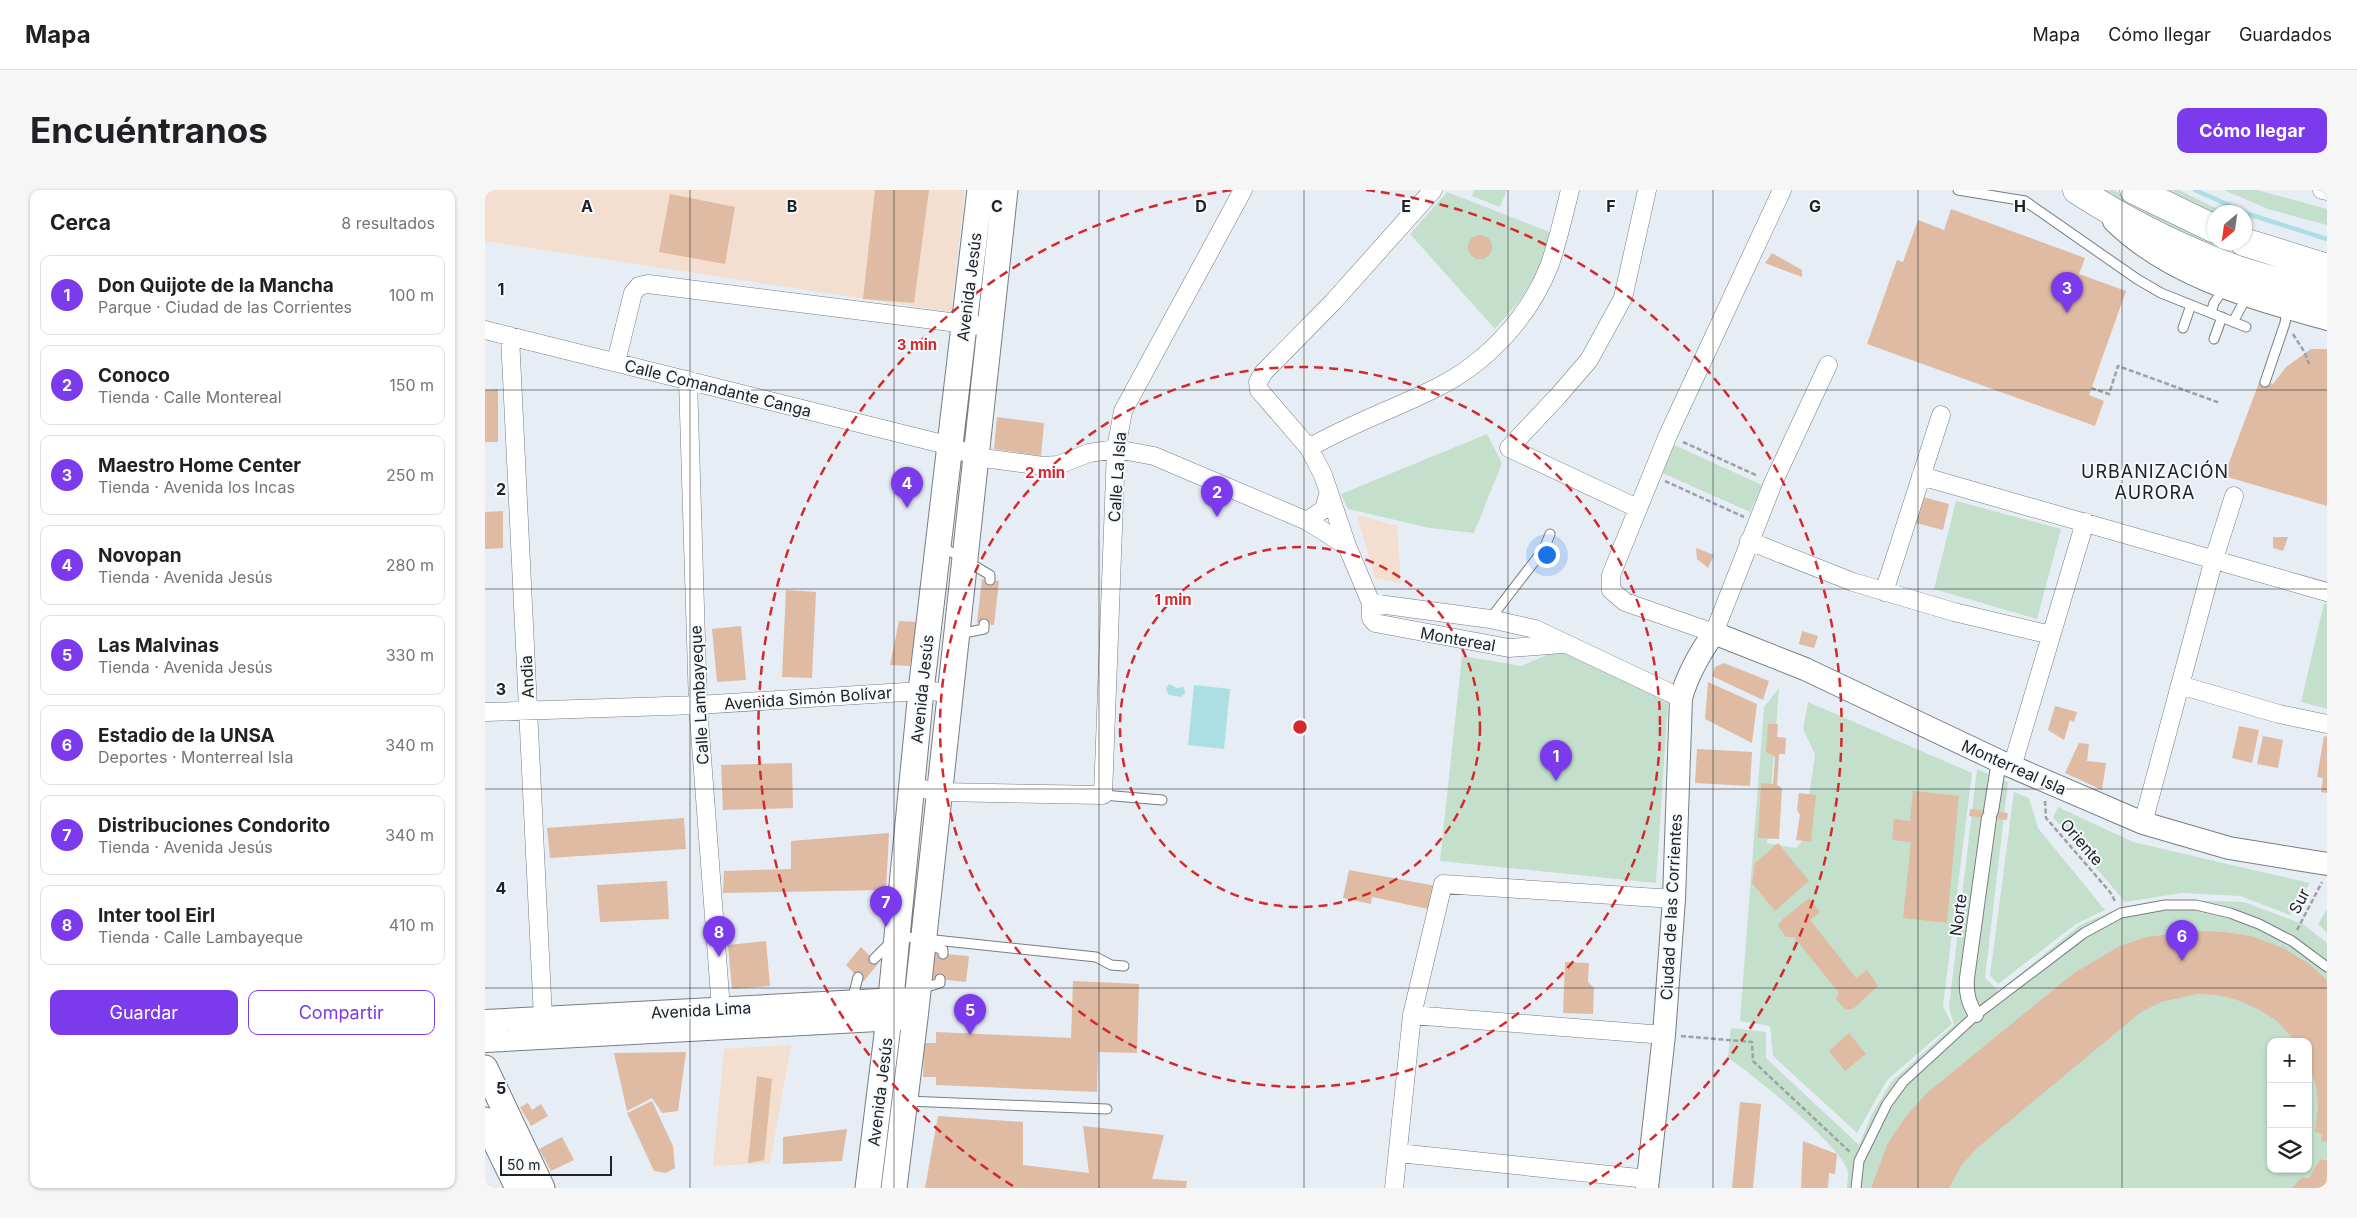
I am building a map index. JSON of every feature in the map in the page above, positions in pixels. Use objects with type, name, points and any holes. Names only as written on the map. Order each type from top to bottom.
[{"type":"main road","name":"Avenida Jesús","points":[[894,1188],[899,1147],[891,1100],[890,1009],[921,691],[981,190]]},
{"type":"main road","name":"Avenida Jesús","points":[[868,1188],[874,1144],[891,1100],[916,1002],[935,945],[939,792],[1005,190]]},
{"type":"main road","points":[[2134,190],[2207,225]]},
{"type":"main road","points":[[2084,195],[2146,229],[2244,268],[2327,295]]},
{"type":"main road","points":[[2244,268],[2327,268]]},
{"type":"main road","points":[[940,533],[968,526]]},
{"type":"main road","points":[[485,1068],[541,1188]]},
{"type":"main road","points":[[485,1120],[518,1188]]},
{"type":"main road","points":[[874,1144],[899,1147]]},
{"type":"street","name":"Calle La Isla","points":[[1103,795],[1116,449],[1123,411],[1243,190]]},
{"type":"street","name":"Montereal","points":[[1433,190],[1333,302],[1264,372],[1258,382],[1259,390],[1309,448],[1329,492],[1347,546],[1371,603],[1371,618],[1375,623],[1509,648],[1562,644]]},
{"type":"street","points":[[1309,448],[1341,429],[1437,388],[1468,370],[1489,352],[1522,314],[1535,293],[1549,265],[1570,190]]},
{"type":"street","points":[[1637,508],[1509,448],[1589,360],[1623,298],[1647,190]]},
{"type":"street","points":[[1782,190],[1667,435],[1611,575],[1611,590],[1625,602],[1714,633],[1773,482],[1828,365]]},
{"type":"street","points":[[2322,190],[2327,191]]},
{"type":"street","points":[[2244,268],[2286,315],[2327,319]]},
{"type":"street","points":[[616,362],[633,293],[639,286],[648,284],[990,327]]},
{"type":"street","name":"Calle Comandante Canga","points":[[485,330],[951,446],[975,457],[1043,466],[1057,465],[1089,453],[1116,449],[1154,456],[1307,521],[1347,546]]},
{"type":"street","name":"Andia","points":[[510,336],[543,1018]]},
{"type":"street","name":"Calle Lambayeque","points":[[688,380],[698,705],[721,1009]]},
{"type":"street","points":[[1885,592],[1941,414]]},
{"type":"street","points":[[1921,476],[2327,592]]},
{"type":"street","points":[[1307,521],[1324,509],[1329,492]]},
{"type":"street","points":[[2143,823],[2214,559],[2235,496]]},
{"type":"street","points":[[2006,764],[2051,636],[2085,522]]},
{"type":"street","points":[[1749,541],[1853,582],[2051,636]]},
{"type":"street","name":"Montereal","points":[[1371,603],[1490,619],[1535,629],[1562,644],[1681,698]]},
{"type":"street","name":"Ciudad de las Corrientes","points":[[1647,1184],[1664,1035],[1673,899],[1681,698],[1687,677],[1694,663],[1714,633]]},
{"type":"street","name":"Monterreal Isla","points":[[1714,633],[1805,669],[2006,764],[2143,823],[2229,848],[2325,872]]},
{"type":"street","points":[[2180,685],[2279,714],[2327,724]]},
{"type":"street","name":"Avenida Simón Bolívar","points":[[485,712],[698,705],[921,691],[950,692]]},
{"type":"street","name":"Norte","points":[[1976,1015],[1967,993],[1967,978],[1990,815],[2006,764]]},
{"type":"street","points":[[913,787],[939,792],[1103,795]]},
{"type":"street","points":[[1394,1188],[1412,1015],[1443,884],[1673,899]]},
{"type":"street","name":"Avenida Lima","points":[[485,1041],[890,1009],[916,1002]]},
{"type":"street","name":"Avenida Lima","points":[[485,1021],[721,1009],[852,1011]]},
{"type":"street","points":[[1412,1015],[1664,1035]]},
{"type":"street","points":[[1398,1153],[1647,1184]]},
{"type":"lane","points":[[1958,190],[2025,201],[2137,279],[2161,293],[2246,327]]},
{"type":"lane","points":[[2211,313],[2214,303],[2244,268]]},
{"type":"lane","points":[[2233,322],[2244,268]]},
{"type":"lane","points":[[2183,328],[2191,306]]},
{"type":"lane","points":[[2265,382],[2286,315]]},
{"type":"lane","points":[[2214,339],[2222,317]]},
{"type":"lane","points":[[940,533],[965,559],[990,575],[990,580]]},
{"type":"lane","points":[[1490,619],[1544,549],[1550,534]]},
{"type":"lane","points":[[956,635],[984,629],[984,624]]},
{"type":"lane","points":[[1103,795],[1162,800]]},
{"type":"lane","points":[[1856,1188],[1859,1161],[1887,1104],[1903,1082],[1976,1015],[2084,933],[2121,913],[2165,905],[2196,905],[2230,913],[2259,924],[2292,941],[2327,967]]},
{"type":"lane","points":[[874,959],[897,936],[935,945],[1096,957],[1111,965],[1124,966]]},
{"type":"lane","points":[[852,1011],[859,977]]},
{"type":"lane","points":[[916,1002],[940,983],[940,979]]},
{"type":"lane","points":[[891,1100],[1107,1109]]},
{"type":"path","points":[[2286,315],[2309,364]]},
{"type":"path","points":[[2091,388],[2109,394],[2118,366],[2220,402]]},
{"type":"path","points":[[1667,435],[1773,482]]},
{"type":"path","points":[[1650,475],[1757,523]]},
{"type":"path","name":"Oriente","points":[[2045,780],[2046,818],[2110,892],[2121,913]]},
{"type":"path","name":"Sur","points":[[2292,941],[2325,872]]},
{"type":"path","points":[[1664,1035],[1752,1042],[1753,1061],[1859,1161]]},
{"type":"shaded area","points":[[485,190],[965,190],[951,312],[485,241]]},
{"type":"shaded area","points":[[1357,515],[1397,526],[1401,583],[1375,578]]},
{"type":"shaded area","points":[[791,1045],[770,1163],[713,1166],[724,1049]]},
{"type":"green space","points":[[1474,190],[1507,190],[1500,207],[1472,196]]},
{"type":"green space","points":[[2098,190],[2114,190],[2153,212],[2207,237],[2207,245],[2161,226]]},
{"type":"green space","points":[[2162,190],[2179,190],[2209,205],[2207,205],[2207,212]]},
{"type":"green space","points":[[2224,190],[2257,190],[2327,209],[2327,225],[2268,209]]},
{"type":"green space","points":[[1447,192],[1552,233],[1540,268],[1520,300],[1495,329],[1410,234]]},
{"type":"green space","points":[[1487,434],[1502,463],[1474,533],[1430,528],[1348,509],[1341,494]]},
{"type":"green space","points":[[1672,444],[1762,485],[1750,512],[1660,472]]},
{"type":"green space","points":[[1956,501],[2061,529],[2037,619],[1934,589]]},
{"type":"green space","points":[[2324,603],[2327,604],[2327,709],[2301,702]]},
{"type":"green space","points":[[1558,650],[1668,701],[1656,883],[1440,861],[1462,656],[1521,666]]},
{"type":"green space","points":[[1779,688],[1767,843],[1796,848],[1803,840],[1815,754],[1803,729],[1808,702],[1972,773],[1943,1006],[1952,1024],[1887,1080],[1857,1133],[1773,1056],[1770,1026],[1740,1021],[1764,707]]},
{"type":"green space","points":[[1977,769],[2008,782],[1985,978],[1999,991],[2080,925],[2122,907],[2181,900],[2244,902],[2303,924],[2327,943],[2327,1188],[1847,1188],[1847,1169],[1828,1143],[1793,1110],[1728,1058],[1731,1028],[1766,1032],[1766,1058],[1859,1145],[1871,1116],[1891,1082],[1954,1025],[1949,1007]]},
{"type":"green space","points":[[2014,792],[2029,798],[2038,828],[2105,910],[2076,924],[1998,984],[1990,975]]},
{"type":"green space","points":[[2058,807],[2133,842],[2310,883],[2290,915],[2240,896],[2182,893],[2125,902],[2053,817]]},
{"type":"green space","points":[[2327,909],[2327,933],[2318,924]]},
{"type":"water","points":[[1169,684],[1177,688],[1184,687],[1185,693],[1181,697],[1169,695],[1166,689]]},
{"type":"water","points":[[1194,685],[1230,689],[1224,749],[1188,745]]},
{"type":"building","points":[[875,190],[929,190],[914,303],[863,299]]},
{"type":"building","points":[[670,194],[735,207],[725,264],[659,252]]},
{"type":"building","points":[[1951,209],[2085,258],[2079,274],[2126,291],[2089,395],[2104,401],[2095,426],[1867,344],[1897,260],[1903,262],[1918,220],[1944,230]]},
{"type":"building","points":[[1480,235],[1488,239],[1492,247],[1488,255],[1480,259],[1472,255],[1468,247],[1472,239]]},
{"type":"building","points":[[1772,253],[1802,270],[1802,277],[1765,263]]},
{"type":"building","points":[[2311,349],[2327,349],[2327,506],[2224,476],[2260,380],[2273,384],[2286,367]]},
{"type":"building","points":[[498,389],[498,442],[485,442],[485,390]]},
{"type":"building","points":[[997,417],[1044,423],[1041,456],[994,449]]},
{"type":"building","points":[[1923,497],[1949,504],[1943,530],[1916,523]]},
{"type":"building","points":[[503,511],[503,548],[485,549],[485,512]]},
{"type":"building","points":[[2273,537],[2288,537],[2283,551],[2273,548]]},
{"type":"building","points":[[1696,548],[1714,555],[1708,568],[1697,559]]},
{"type":"building","points":[[982,579],[999,581],[994,625],[977,623]]},
{"type":"building","points":[[786,590],[816,592],[812,678],[782,677]]},
{"type":"building","points":[[899,621],[917,622],[910,666],[890,665]]},
{"type":"building","points":[[741,626],[746,680],[717,682],[712,629]]},
{"type":"building","points":[[1802,631],[1818,636],[1814,648],[1799,644]]},
{"type":"building","points":[[1724,663],[1769,681],[1763,700],[1712,676],[1715,667]]},
{"type":"building","points":[[1708,682],[1757,704],[1752,743],[1705,719]]},
{"type":"building","points":[[2055,706],[2077,712],[2074,722],[2070,720],[2064,740],[2048,730]]},
{"type":"building","points":[[1768,724],[1778,724],[1777,737],[1786,738],[1785,754],[1779,754],[1777,785],[1782,788],[1779,839],[1758,838],[1761,783],[1773,784],[1775,757],[1766,752]]},
{"type":"building","points":[[2239,726],[2259,730],[2252,763],[2232,758]]},
{"type":"building","points":[[2263,736],[2283,740],[2278,768],[2257,764]]},
{"type":"building","points":[[2324,736],[2327,737],[2327,793],[2321,792],[2323,778],[2317,777]]},
{"type":"building","points":[[2079,743],[2089,744],[2087,761],[2106,763],[2102,790],[2065,773]]},
{"type":"building","points":[[1697,749],[1752,752],[1750,786],[1695,783]]},
{"type":"building","points":[[792,763],[793,808],[723,810],[721,765]]},
{"type":"building","points":[[1913,791],[1959,796],[1947,923],[1903,918],[1911,842],[1892,840],[1894,819],[1910,821]]},
{"type":"building","points":[[1799,793],[1816,795],[1811,842],[1796,840],[1800,815],[1797,810]]},
{"type":"building","points":[[1970,809],[2008,813],[2007,820],[1969,816]]},
{"type":"building","points":[[684,818],[686,849],[550,858],[547,828]]},
{"type":"building","points":[[889,833],[886,890],[723,893],[724,871],[791,869],[791,841]]},
{"type":"building","points":[[1778,843],[1809,881],[1775,911],[1752,883],[1755,863]]},
{"type":"building","points":[[1349,870],[1436,886],[1433,910],[1372,897],[1371,904],[1343,898]]},
{"type":"building","points":[[667,881],[669,919],[600,922],[597,885]]},
{"type":"building","points":[[1809,898],[1820,912],[1810,920],[1856,978],[1867,970],[1878,986],[1853,1009],[1845,1009],[1836,999],[1839,993],[1794,937],[1786,937],[1778,926],[1783,919]]},
{"type":"building","points":[[2198,931],[2225,932],[2251,936],[2283,948],[2309,964],[2327,980],[2327,1142],[2321,1141],[2322,1134],[2315,1132],[2318,1105],[2316,1086],[2312,1074],[2312,1038],[2292,1038],[2277,1021],[2258,1009],[2235,999],[2197,994],[2161,1002],[2141,1012],[1976,1149],[1961,1166],[1949,1188],[1871,1188],[1888,1143],[1906,1116],[1928,1092],[2074,973],[2120,946],[2146,937]]},
{"type":"building","points":[[766,941],[770,986],[732,989],[728,945]]},
{"type":"building","points":[[861,947],[878,964],[863,982],[846,965]]},
{"type":"building","points":[[932,953],[969,956],[966,982],[929,978]]},
{"type":"building","points":[[1565,962],[1589,963],[1588,982],[1594,988],[1593,1014],[1563,1013]]},
{"type":"building","points":[[1073,981],[1139,984],[1137,1053],[1098,1052],[1097,1092],[936,1085],[936,1077],[923,1077],[924,1043],[936,1043],[936,1032],[1071,1038]]},
{"type":"building","points":[[1849,1033],[1866,1054],[1845,1071],[1829,1051]]},
{"type":"building","points":[[686,1052],[678,1111],[662,1113],[652,1098],[627,1111],[614,1053]]},
{"type":"building","points":[[757,1076],[772,1079],[764,1160],[748,1163]]},
{"type":"building","points":[[652,1101],[673,1146],[675,1168],[666,1173],[654,1171],[627,1113]]},
{"type":"building","points":[[1740,1102],[1761,1104],[1753,1188],[1732,1188]]},
{"type":"building","points":[[528,1103],[532,1110],[541,1104],[548,1116],[531,1126],[520,1107]]},
{"type":"building","points":[[938,1116],[1023,1122],[1023,1165],[1089,1173],[1083,1126],[1164,1135],[1152,1179],[1187,1181],[1186,1188],[925,1188]]},
{"type":"building","points":[[847,1129],[842,1161],[783,1164],[783,1137]]},
{"type":"building","points":[[562,1137],[574,1160],[551,1171],[539,1149]]},
{"type":"building","points":[[1803,1141],[1837,1154],[1835,1174],[1829,1173],[1828,1188],[1801,1188]]},
{"type":"building","points":[[2320,1159],[2327,1161],[2327,1188],[2292,1188],[2301,1178],[2309,1178]]},
{"type":"waterway","points":[[2195,190],[2228,205]]},
{"type":"waterway","points":[[2252,215],[2327,239]]},
{"type":"place","name":"Maestro Home Center","points":[[2067,313]]},
{"type":"place","name":"Novopan","points":[[907,508]]},
{"type":"place","name":"Conoco","points":[[1217,517]]},
{"type":"place","name":"Don Quijote de la Mancha","points":[[1556,781]]},
{"type":"place","name":"Distribuciones Condorito","points":[[886,927]]},
{"type":"place","name":"Inter tool Eirl","points":[[719,957]]},
{"type":"place","name":"Estadio de la UNSA","points":[[2182,961]]},
{"type":"place","name":"Las Malvinas","points":[[970,1035]]},
{"type":"district","name":"URBANIZACIÓN AURORA","points":[[2155,481]]}]
